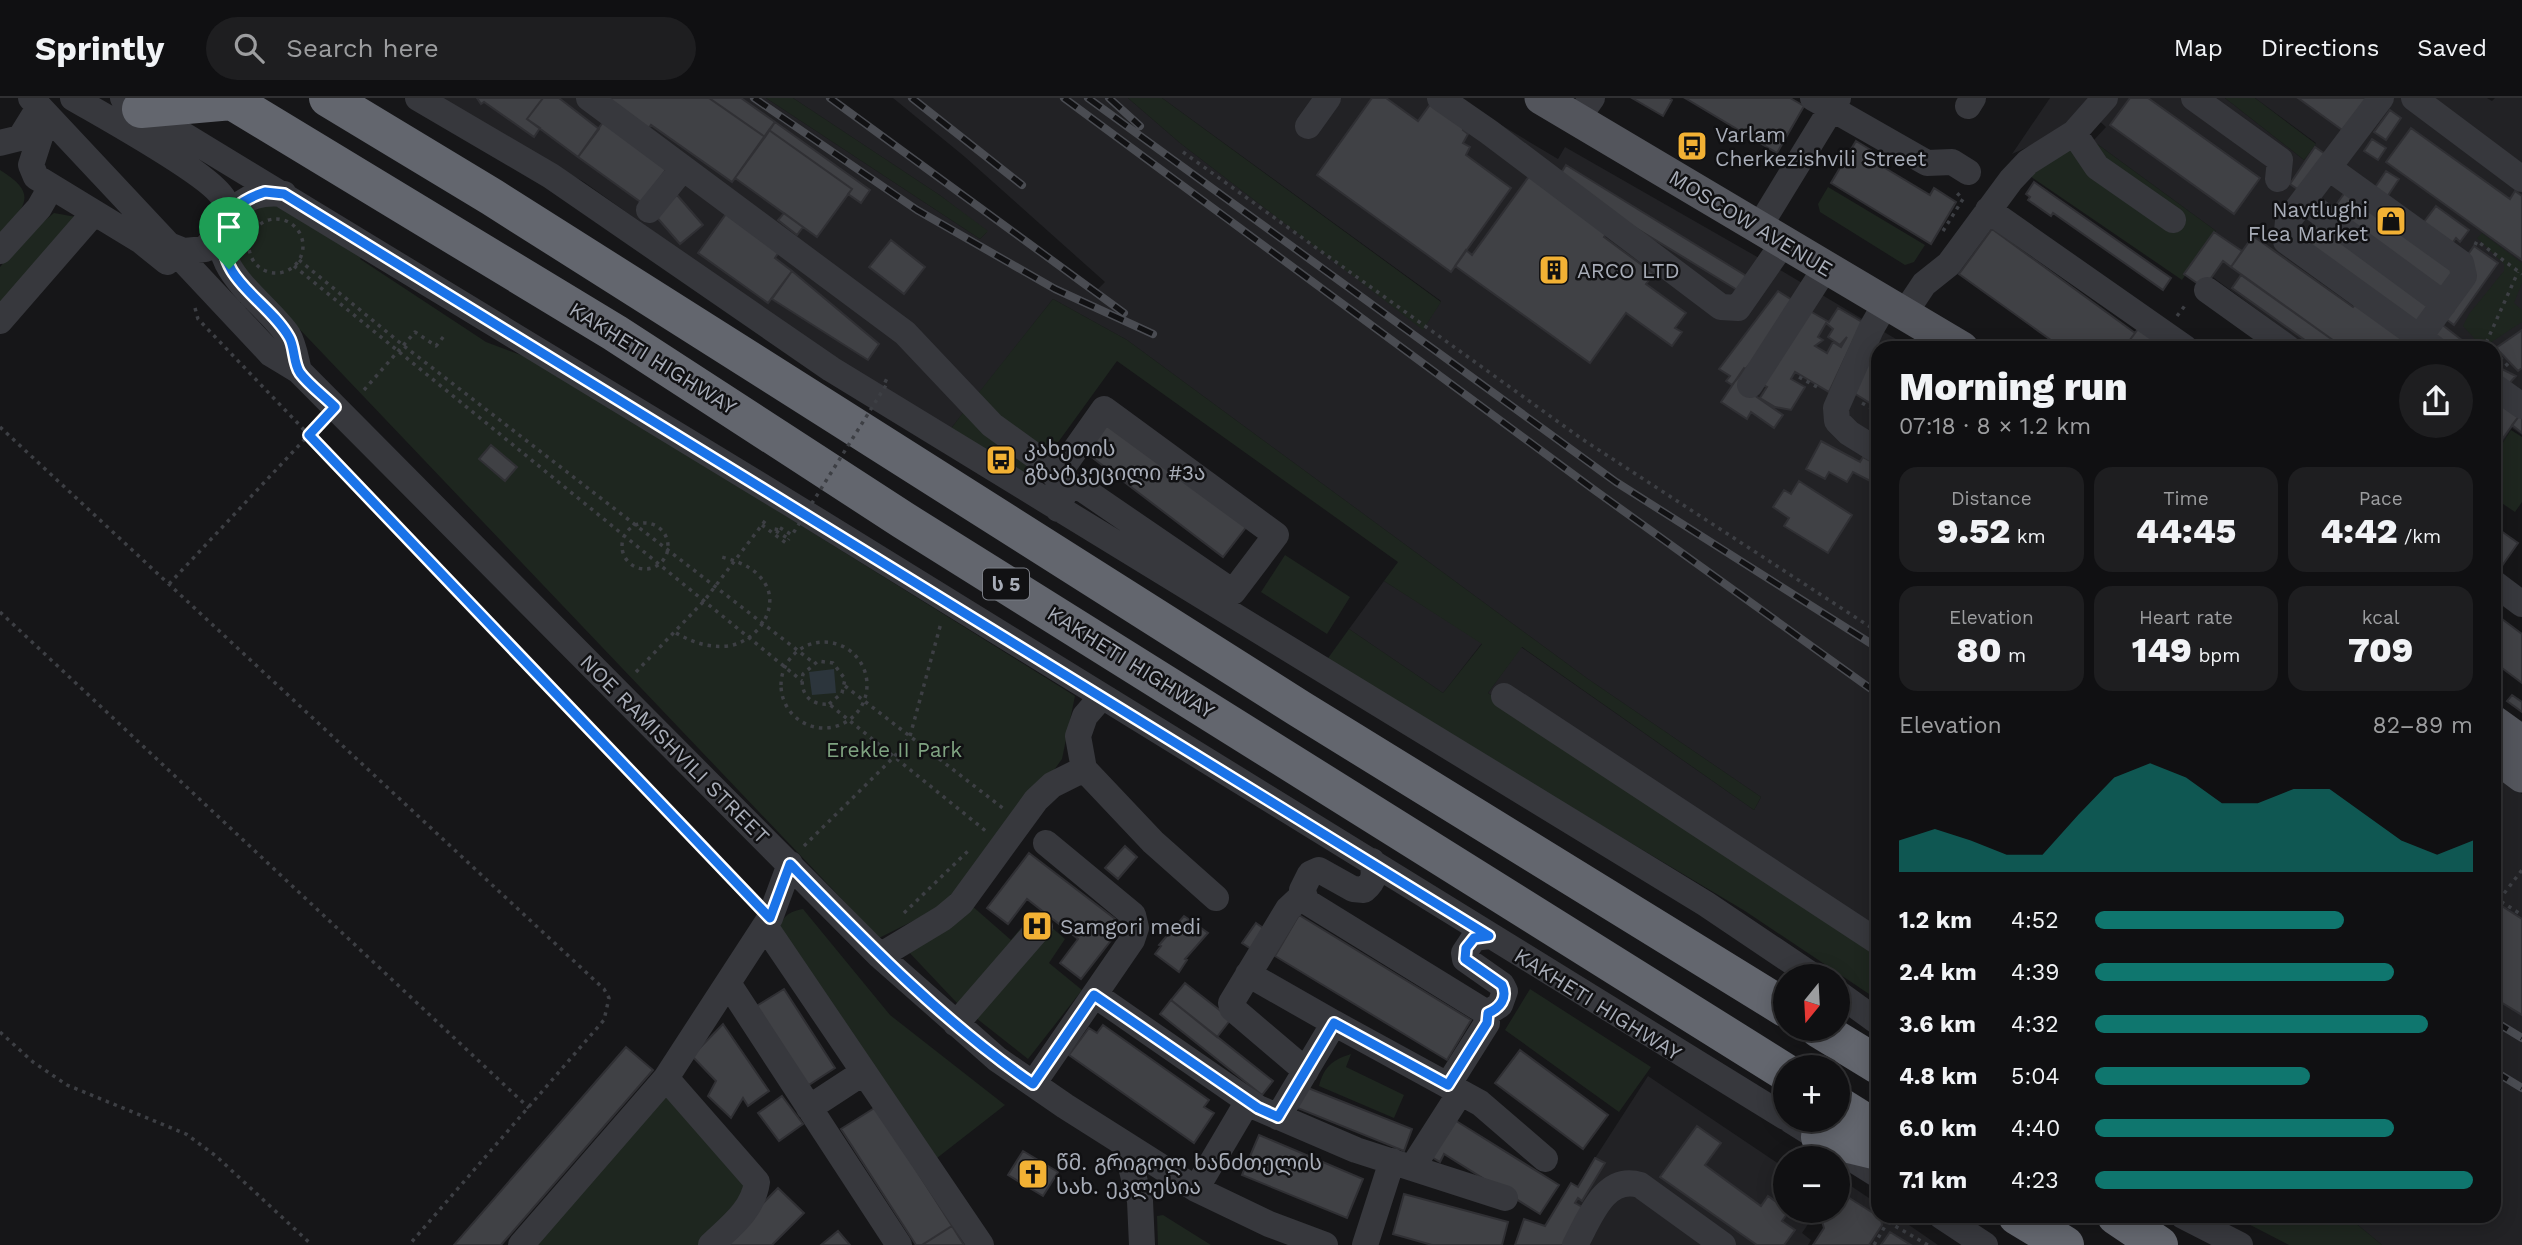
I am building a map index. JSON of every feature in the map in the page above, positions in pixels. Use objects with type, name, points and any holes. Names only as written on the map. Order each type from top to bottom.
[{"type":"highway","name":"ს 5","points":[[328,98],[492,197],[1300,709],[1773,1001]]},
{"type":"highway","points":[[132,103],[229,100]]},
{"type":"highway","name":"KAKHETI HIGHWAY","points":[[229,100],[615,332],[903,520],[1773,1064]]},
{"type":"highway","points":[[1840,1041],[1871,1061]]},
{"type":"highway","points":[[1845,1041],[1871,1051]]},
{"type":"highway","points":[[1850,1126],[1871,1129]]},
{"type":"highway","points":[[1839,1132],[1871,1148]]},
{"type":"highway","points":[[2021,1223],[2038,1245]]},
{"type":"highway","points":[[2028,1223],[2065,1245]]},
{"type":"highway","points":[[2126,1223],[2159,1245]]},
{"type":"main road","name":"MOSCOW AVENUE","points":[[1541,98],[1584,109],[1771,235],[1950,341]]},
{"type":"main road","points":[[2501,727],[2522,742]]},
{"type":"main road","points":[[2501,760],[2522,776]]},
{"type":"street","name":"NOE RAMISHVILI STREET","points":[[73,98],[206,180],[226,203],[222,245],[229,269],[289,337],[299,372]]},
{"type":"street","points":[[418,98],[551,176],[831,369],[1059,491],[1706,904],[1795,964]]},
{"type":"street","points":[[589,98],[905,333],[992,425],[1046,464],[1059,491]]},
{"type":"street","points":[[1308,126],[1328,98]]},
{"type":"street","points":[[1440,98],[1721,307],[1738,308],[1827,102],[1927,163],[1952,162],[1968,172]]},
{"type":"street","points":[[1871,447],[1849,433],[1837,421],[1836,408],[1871,329],[1949,264],[1988,210],[2028,162],[2074,133],[2105,98]]},
{"type":"street","points":[[2194,98],[2280,160],[2278,179]]},
{"type":"street","points":[[2381,98],[2288,222],[2286,241],[2423,341]]},
{"type":"street","points":[[2414,98],[2522,179]]},
{"type":"street","name":"NOE RAMISHVILI STREET","points":[[38,101],[271,354],[299,372],[797,855],[880,956],[956,1024],[997,1059],[1033,1084],[1196,1189],[1269,1224],[1325,1245]]},
{"type":"street","points":[[0,143],[20,138],[38,101]]},
{"type":"street","points":[[38,101],[41,134],[31,165],[36,177],[141,241],[230,310]]},
{"type":"street","name":"KAKHETI HIGHWAY","points":[[132,103],[1372,861],[1773,1110]]},
{"type":"street","points":[[2074,133],[2097,167],[2173,220]]},
{"type":"street","points":[[649,210],[683,168]]},
{"type":"street","points":[[2329,168],[2461,263],[2464,276],[2444,304],[2427,341]]},
{"type":"street","points":[[0,251],[39,208],[51,187]]},
{"type":"street","points":[[169,245],[197,252],[205,249],[234,209],[251,197],[265,192],[284,194]]},
{"type":"street","points":[[2304,201],[2444,304]]},
{"type":"street","points":[[1988,210],[2174,341]]},
{"type":"street","points":[[0,321],[93,214]]},
{"type":"street","points":[[1750,385],[1826,267]]},
{"type":"street","points":[[2207,290],[2258,340]]},
{"type":"street","points":[[1104,409],[1276,535],[1233,592],[1081,488],[1059,491],[1104,409]]},
{"type":"street","points":[[2501,588],[2522,604]]},
{"type":"street","points":[[1504,696],[1871,937]]},
{"type":"street","points":[[1107,699],[1098,701],[1085,716],[1078,736],[1084,769],[1153,842],[1216,898]]},
{"type":"street","points":[[880,956],[943,918],[961,903],[1036,800],[1052,786],[1084,769]]},
{"type":"street","points":[[1033,1084],[1132,940],[1136,928],[1133,915],[1045,843]]},
{"type":"street","points":[[521,1245],[666,1078],[768,922],[797,855]]},
{"type":"street","points":[[1372,861],[1374,873],[1371,884],[1364,890],[1353,889],[1319,870],[1305,880],[1304,894],[1307,902],[1488,1013]]},
{"type":"street","points":[[1304,894],[1288,909],[1232,1000],[1232,1008],[1306,1071]]},
{"type":"street","points":[[768,922],[863,1072],[981,1245]]},
{"type":"street","points":[[956,1024],[1040,927]]},
{"type":"street","points":[[1488,1013],[1500,1005],[1505,991],[1502,985],[1465,959],[1464,953],[1474,938],[1489,936]]},
{"type":"street","points":[[1248,974],[1480,1103],[1545,1159]]},
{"type":"street","points":[[727,983],[899,1245]]},
{"type":"street","points":[[1094,995],[1248,1101],[1278,1117],[1402,1165],[1505,1198]]},
{"type":"street","points":[[1850,1002],[1871,1017]]},
{"type":"street","points":[[1365,1245],[1402,1165],[1454,1089],[1487,1023],[1488,1013]]},
{"type":"street","points":[[1278,1117],[1334,1023]]},
{"type":"street","points":[[809,1108],[863,1072]]},
{"type":"street","points":[[666,1078],[757,1182],[755,1196],[748,1209],[711,1245]]},
{"type":"street","points":[[1196,1189],[1248,1101]]},
{"type":"street","points":[[1829,1132],[1871,1169]]},
{"type":"street","points":[[1125,1144],[1140,1201],[1143,1245]]},
{"type":"street","points":[[1575,1245],[1606,1191],[1628,1181],[1640,1185],[1723,1245]]},
{"type":"street","points":[[1952,1223],[1985,1245]]},
{"type":"street","points":[[2191,1226],[2240,1245]]},
{"type":"path","points":[[1184,152],[1582,439],[1871,627]]},
{"type":"path","points":[[1949,264],[1930,251],[1963,199],[1955,194],[1968,172]]},
{"type":"path","points":[[273,219],[282,220],[296,228],[303,244],[299,260],[286,271],[270,272],[255,264],[249,240],[258,226],[273,219]]},
{"type":"path","points":[[2461,263],[2477,241],[2520,273],[2487,341]]},
{"type":"path","points":[[299,260],[404,346],[814,663]]},
{"type":"path","points":[[294,266],[802,681]]},
{"type":"path","points":[[196,285],[194,303],[198,318],[768,922]]},
{"type":"path","points":[[2174,341],[2199,289],[2207,290]]},
{"type":"path","points":[[364,390],[415,332],[436,346],[444,336]]},
{"type":"path","points":[[2501,365],[2513,389]]},
{"type":"path","points":[[762,525],[786,543],[789,538],[776,531],[777,526],[792,535],[888,382],[884,380]]},
{"type":"path","points":[[169,584],[335,407]]},
{"type":"path","points":[[0,427],[604,989],[609,999],[604,1020],[409,1245]]},
{"type":"path","points":[[636,672],[704,601],[770,513]]},
{"type":"path","points":[[650,523],[666,536],[667,551],[659,565],[646,569],[632,565],[623,555],[623,536],[634,525],[650,523]]},
{"type":"path","points":[[676,633],[710,647],[730,646],[749,638],[762,624],[770,608],[769,591],[761,577],[736,561],[718,556]]},
{"type":"path","points":[[797,855],[894,757],[910,736],[947,601]]},
{"type":"path","points":[[0,612],[528,1108]]},
{"type":"path","points":[[818,642],[832,642],[850,651],[864,667],[868,680],[864,701],[849,720],[825,728],[797,719],[782,694],[784,667],[798,651],[818,642]]},
{"type":"path","points":[[987,832],[829,704],[811,701],[802,689],[807,669],[814,663],[826,661],[838,667],[845,686],[1007,811]]},
{"type":"path","points":[[829,704],[838,699],[845,686]]},
{"type":"path","points":[[2501,897],[2522,870]]},
{"type":"path","points":[[2501,901],[2522,915]]},
{"type":"path","points":[[0,1032],[33,1062],[67,1085],[186,1134],[216,1156],[312,1245]]},
{"type":"path","points":[[1874,1245],[1887,1223]]},
{"type":"path","points":[[1890,1223],[1928,1245]]},
{"type":"shaded area","points":[[429,98],[766,98],[980,239],[987,232],[941,196],[793,98],[829,98],[1096,291],[1105,282],[965,157],[893,98],[1128,98],[1180,143],[1423,329],[1441,301],[1162,98],[1456,98],[1558,159],[1565,147],[1787,274],[1899,341],[1871,341],[1871,944],[1488,693],[1521,647],[1754,810],[1761,797],[1588,679],[1127,340],[1053,299],[949,431],[831,358],[584,182]]},
{"type":"shaded area","name":"Navtlughi Flea Market","points":[[2050,98],[2225,98],[2304,160],[2316,143],[2255,98],[2487,98],[2492,101],[2495,98],[2522,98],[2522,435],[2512,428],[2501,445],[2501,341],[2299,341],[2194,263],[2216,231],[2093,141],[2106,127],[2087,110],[2069,129],[2012,154]]},
{"type":"shaded area","points":[[1384,581],[1482,643],[1443,693],[1349,629]]},
{"type":"shaded area","points":[[834,669],[836,693],[812,695],[809,672]]},
{"type":"shaded area","points":[[2501,779],[2522,794],[2522,1245],[2382,1245],[2355,1223],[2501,1223]]},
{"type":"shaded area","points":[[1648,1076],[1773,1160],[1773,1223],[1809,1223],[1802,1233],[1811,1240],[1808,1245],[1539,1245]]},
{"type":"shaded area","points":[[1851,1186],[1871,1199],[1871,1223],[1906,1223],[1938,1245],[1813,1245],[1827,1223],[1850,1223]]},
{"type":"green space","points":[[766,98],[793,98],[941,196],[988,231],[980,239]]},
{"type":"green space","points":[[1128,98],[1162,98],[1441,302],[1423,330],[1180,143]]},
{"type":"green space","points":[[2225,98],[2255,98],[2316,144],[2304,160]]},
{"type":"green space","points":[[2093,141],[2216,231],[2182,280],[2024,172],[2071,143]]},
{"type":"green space","points":[[0,170],[21,187],[24,201],[0,238]]},
{"type":"green space","points":[[1828,187],[1925,245],[1914,262],[1905,265],[1820,212],[1818,204]]},
{"type":"green space","name":"Erekle II Park","points":[[278,204],[365,252],[360,259],[486,342],[537,361],[1075,696],[1062,759],[963,896],[879,938],[247,274],[236,245],[238,229],[249,213],[259,205]]},
{"type":"green space","points":[[54,213],[76,217],[0,306],[0,267],[27,235]]},
{"type":"green space","points":[[2482,233],[2522,263],[2522,283],[2514,303],[2522,310],[2522,322],[2493,341],[2477,341],[2463,326],[2469,314],[2504,271],[2504,264],[2477,238]]},
{"type":"green space","points":[[1053,299],[1127,340],[1588,679],[1761,797],[1754,810],[1522,647],[1488,693],[1871,944],[1871,995],[1850,981],[1850,964],[1824,964],[1745,911],[1326,661],[1349,629],[1443,693],[1482,644],[1384,581],[1398,562],[1117,361],[1046,459],[976,396]]},
{"type":"green space","points":[[966,409],[1041,466],[1033,478],[949,431]]},
{"type":"green space","points":[[2511,430],[2522,437],[2522,502],[2515,512],[2501,503],[2501,445]]},
{"type":"green space","points":[[1285,555],[1350,597],[1327,634],[1261,592]]},
{"type":"green space","points":[[971,905],[1011,940],[1034,912],[1065,939],[1049,963],[1082,990],[1028,1059],[957,1003],[905,948]]},
{"type":"green space","points":[[803,909],[890,1015],[1005,1105],[937,1158],[778,933],[786,916]]},
{"type":"green space","points":[[1530,989],[1651,1067],[1619,1112],[1505,1030]]},
{"type":"green space","points":[[1351,1054],[1346,1067],[1404,1095],[1394,1118],[1319,1086],[1330,1065]]},
{"type":"green space","points":[[664,1089],[748,1187],[701,1245],[529,1245]]},
{"type":"green space","points":[[1163,1215],[1211,1245],[1158,1245],[1157,1216]]},
{"type":"green space","points":[[2247,1223],[2355,1223],[2382,1245],[2289,1245]]},
{"type":"building","points":[[477,98],[543,98],[527,119],[540,128],[534,137],[484,102],[481,104]]},
{"type":"building","points":[[543,98],[559,98],[599,129],[578,157],[527,119]]},
{"type":"building","points":[[598,98],[709,98],[765,137],[732,182],[651,125],[646,132]]},
{"type":"building","points":[[709,98],[741,98],[775,122],[765,137]]},
{"type":"building","points":[[1372,98],[1386,98],[1418,121],[1434,99],[1468,121],[1463,130],[1468,134],[1463,143],[1470,147],[1466,155],[1511,188],[1451,272],[1317,175]]},
{"type":"building","points":[[1632,98],[1669,98],[1672,100],[1663,116]]},
{"type":"building","points":[[1685,98],[1790,98],[1804,106],[1777,153]]},
{"type":"building","points":[[2130,98],[2148,98],[2260,178],[2234,214],[2110,125]]},
{"type":"building","points":[[2298,98],[2369,98],[2345,132]]},
{"type":"building","points":[[2390,110],[2401,118],[2386,140],[2374,132]]},
{"type":"building","points":[[606,118],[670,164],[642,203],[578,157]]},
{"type":"building","points":[[775,122],[870,190],[861,203],[848,194],[852,189],[769,130]]},
{"type":"building","points":[[2411,128],[2510,199],[2515,191],[2522,196],[2522,260],[2386,162]]},
{"type":"building","points":[[769,130],[852,189],[817,237],[735,178]]},
{"type":"building","points":[[2372,139],[2386,148],[2378,160],[2364,151]]},
{"type":"building","points":[[1856,141],[1879,155],[1875,162],[1930,195],[1934,188],[1956,202],[1931,244],[1831,183]]},
{"type":"building","points":[[2315,147],[2328,156],[2303,193],[2290,184]]},
{"type":"building","points":[[1566,165],[1748,277],[1739,291],[1557,180]]},
{"type":"building","points":[[2386,171],[2399,179],[2385,200],[2372,192]]},
{"type":"building","name":"ARCO LTD","points":[[1530,175],[1608,231],[1604,237],[1654,274],[1646,284],[1686,313],[1675,328],[1682,332],[1672,346],[1626,313],[1590,363],[1455,266],[1466,250],[1472,255]]},
{"type":"building","points":[[2034,182],[2171,278],[2163,290],[2053,213],[2051,216],[2028,200],[2030,197],[2026,194]]},
{"type":"building","points":[[2349,187],[2458,265],[2439,291],[2330,213]]},
{"type":"building","points":[[677,195],[703,225],[680,244],[654,214]]},
{"type":"building","points":[[2436,206],[2469,230],[2460,242],[2456,238],[2450,246],[2421,226]]},
{"type":"building","points":[[784,213],[803,227],[797,235],[778,220]]},
{"type":"building","points":[[726,214],[779,252],[775,258],[792,271],[768,303],[698,253]]},
{"type":"building","points":[[2319,216],[2434,299],[2415,327],[2299,244]]},
{"type":"building","points":[[1992,229],[2135,333],[2129,341],[2052,341],[1959,274]]},
{"type":"building","points":[[2214,232],[2242,251],[2231,267],[2223,261],[2204,288],[2184,274]]},
{"type":"building","points":[[2253,236],[2353,307],[2358,301],[2414,341],[2334,341],[2231,267]]},
{"type":"building","points":[[891,240],[925,267],[904,294],[869,267]]},
{"type":"building","points":[[2474,246],[2498,263],[2454,325],[2443,317],[2462,263]]},
{"type":"building","points":[[792,271],[879,344],[868,360],[772,299]]},
{"type":"building","points":[[2241,275],[2334,341],[2306,341],[2232,288]]},
{"type":"building","points":[[1778,291],[1800,305],[1732,385],[1726,381],[1730,376],[1719,369]]},
{"type":"building","points":[[1803,307],[1829,322],[1838,308],[1862,322],[1829,392],[1795,372],[1791,379],[1805,387],[1791,410],[1775,407],[1760,398],[1767,387],[1761,384]],"holes":[[[1826,323],[1833,329],[1828,337],[1840,345],[1847,337],[1841,347],[1833,342],[1827,353],[1815,346],[1823,340],[1818,337]]]},
{"type":"building","points":[[2440,323],[2463,341],[2439,341],[2431,335]]},
{"type":"building","points":[[2141,325],[2163,341],[2129,341]]},
{"type":"building","points":[[2522,330],[2522,368],[2518,371],[2501,353],[2501,345]]},
{"type":"building","points":[[1871,357],[1871,404],[1849,390]]},
{"type":"building","points":[[1744,368],[1751,372],[1741,386],[1783,415],[1774,428],[1751,412],[1747,419],[1721,402]]},
{"type":"building","points":[[2501,368],[2516,376],[2507,386],[2501,385]]},
{"type":"building","points":[[2501,403],[2519,416],[2501,441]]},
{"type":"building","points":[[2519,416],[2522,418],[2522,433],[2512,425]]},
{"type":"building","points":[[1102,417],[1247,526],[1223,557],[1081,449]]},
{"type":"building","points":[[1821,441],[1860,462],[1863,457],[1871,461],[1871,481],[1853,472],[1847,482],[1829,472],[1825,479],[1806,469]]},
{"type":"building","points":[[491,445],[517,467],[505,481],[479,459]]},
{"type":"building","points":[[1799,481],[1852,515],[1828,553],[1784,526],[1789,518],[1773,507],[1784,490],[1791,494]]},
{"type":"building","points":[[2501,531],[2518,543],[2501,567]]},
{"type":"building","points":[[2501,618],[2522,634],[2522,683],[2501,667]]},
{"type":"building","points":[[2512,695],[2522,702],[2522,712],[2507,701]]},
{"type":"building","points":[[1125,846],[1137,857],[1118,879],[1105,868]]},
{"type":"building","points":[[1029,853],[1123,925],[1081,979],[1060,963],[1078,939],[1027,899],[1008,924],[987,908]]},
{"type":"building","points":[[2501,906],[2522,919],[2522,1015],[2501,1002]]},
{"type":"building","points":[[1299,915],[1471,1020],[1447,1060],[1275,956]]},
{"type":"building","points":[[1184,916],[1208,933],[1185,959],[1187,960],[1179,972],[1155,954],[1161,946],[1159,945]]},
{"type":"building","points":[[1256,923],[1269,932],[1256,952],[1242,943]]},
{"type":"building","points":[[1185,983],[1231,1019],[1217,1037],[1171,1000]]},
{"type":"building","points":[[784,989],[835,1068],[801,1090],[750,1010]]},
{"type":"building","points":[[1171,1000],[1273,1081],[1262,1095],[1160,1014]]},
{"type":"building","points":[[723,1024],[769,1091],[748,1106],[743,1098],[731,1118],[708,1096],[716,1081],[692,1056]]},
{"type":"building","points":[[1103,1025],[1209,1100],[1204,1107],[1214,1113],[1194,1143],[1069,1055],[1089,1028],[1097,1033]]},
{"type":"building","points":[[626,1047],[653,1070],[501,1245],[454,1245]]},
{"type":"building","points":[[1520,1050],[1608,1115],[1583,1149],[1495,1083]]},
{"type":"building","points":[[1303,1086],[1412,1129],[1404,1151],[1295,1107]]},
{"type":"building","points":[[782,1096],[803,1124],[779,1141],[758,1113]]},
{"type":"building","points":[[876,1107],[952,1226],[922,1245],[916,1245],[841,1129]]},
{"type":"building","points":[[1453,1119],[1559,1185],[1540,1214],[1444,1154],[1440,1162],[1430,1156]]},
{"type":"building","points":[[1697,1126],[1721,1143],[1705,1165],[1761,1206],[1768,1196],[1773,1200],[1773,1223],[1785,1223],[1795,1230],[1784,1245],[1757,1245],[1660,1177]]},
{"type":"building","points":[[1259,1135],[1363,1179],[1347,1218],[1242,1175]]},
{"type":"building","name":"წმ. გრიგოლ ხანძთელის სახ. ეკლესია","points":[[1023,1151],[1058,1172],[1043,1196],[1008,1175]]},
{"type":"building","points":[[1595,1158],[1605,1163],[1582,1201],[1578,1198],[1575,1203],[1584,1208],[1569,1245],[1515,1245],[1524,1219],[1545,1226],[1571,1183],[1578,1187]]},
{"type":"building","points":[[778,1188],[804,1213],[772,1245],[722,1245]]},
{"type":"building","points":[[1404,1194],[1508,1222],[1502,1245],[1432,1245],[1393,1234]]},
{"type":"building","points":[[1850,1198],[1871,1212],[1871,1223],[1882,1225],[1869,1245],[1813,1245],[1824,1228],[1822,1223],[1850,1223]]},
{"type":"building","points":[[952,1226],[964,1245],[922,1245]]},
{"type":"building","points":[[838,1231],[850,1245],[821,1245]]},
{"type":"building","points":[[1890,1232],[1911,1245],[1881,1245]]},
{"type":"railway","points":[[754,98],[917,210],[1055,289],[1153,334]]},
{"type":"railway","points":[[830,98],[1124,313]]},
{"type":"railway","points":[[912,98],[1022,185]]},
{"type":"railway","points":[[1064,98],[1593,489],[1871,689]]},
{"type":"railway","points":[[1088,98],[1616,482],[1871,644]]},
{"type":"railway","points":[[1109,98],[1140,126]]},
{"type":"railway","points":[[2501,1025],[2522,1038]]},
{"type":"railway","points":[[2501,1075],[2522,1088]]},
{"type":"place","name":"Varlam Cherkezishvili Street","points":[[1692,146]]},
{"type":"place","name":"Navtlughi Flea Market","points":[[2391,221]]},
{"type":"place","name":"ARCO LTD","points":[[1554,270]]},
{"type":"place","name":"კახეთის გზატკეცილი #3ა","points":[[1001,460]]},
{"type":"place","name":"Samgori medi","points":[[1037,926]]},
{"type":"place","name":"წმ. გრიგოლ ხანძთელის სახ. ეკლესია","points":[[1033,1174]]},
{"type":"route","points":[[265,192],[284,194],[1372,861],[1489,936],[1480,935],[1474,938],[1464,953],[1465,959],[1472,966],[1502,985],[1505,991],[1500,1005],[1488,1013],[1487,1023],[1448,1085],[1334,1023],[1278,1117],[1258,1108],[1094,995],[1033,1084],[997,1059],[880,956],[790,864],[770,918],[309,435],[335,407],[299,372],[289,337],[229,269],[222,245],[225,222],[234,209],[251,197],[265,192]]}]
